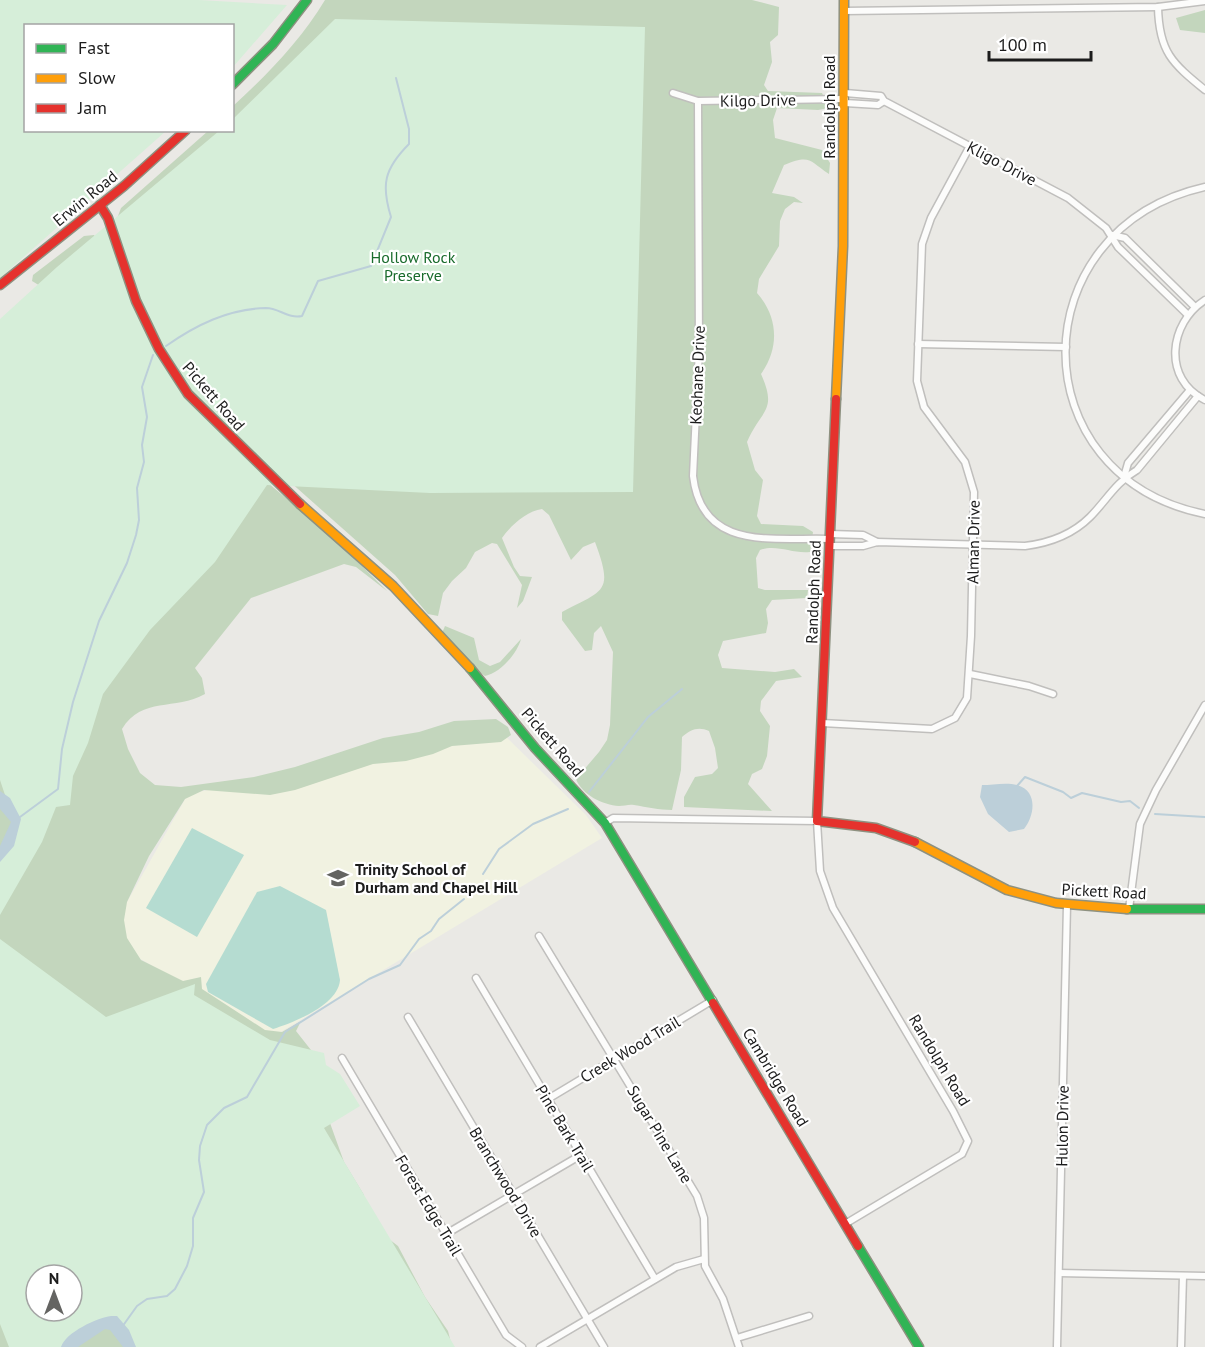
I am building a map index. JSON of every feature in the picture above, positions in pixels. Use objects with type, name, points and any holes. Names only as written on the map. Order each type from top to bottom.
[{"type":"street","points":[[234,83],[273,44],[307,0]]},
{"type":"street","name":"Randolph Road","points":[[844,0],[843,246],[817,821],[819,862],[829,900],[962,1126],[968,1146],[955,1159],[845,1224]]},
{"type":"street","points":[[844,11],[1158,7],[1205,1]]},
{"type":"street","points":[[1158,7],[1160,35],[1167,55],[1205,90]]},
{"type":"street","name":"Kilgo Drive","points":[[673,93],[698,101],[845,99]]},
{"type":"street","name":"Kligo Drive","points":[[845,99],[876,95],[1083,207],[1112,235],[1118,246],[1187,314]]},
{"type":"street","name":"Keohane Drive","points":[[698,101],[699,349],[693,476],[695,494],[701,508],[712,522],[729,531],[746,536],[830,540],[863,546],[877,542],[1025,546],[1046,543],[1066,535],[1089,519],[1124,477],[1137,470],[1198,396]]},
{"type":"street","name":"Erwin Road","points":[[0,285],[100,205],[184,132]]},
{"type":"street","name":"Alman Drive","points":[[822,723],[918,729],[941,726],[961,713],[967,698],[970,674],[974,544],[973,483],[961,455],[920,399],[917,381],[922,244],[931,218],[970,146]]},
{"type":"street","points":[[1205,187],[1168,197],[1143,210],[1112,235],[1081,280],[1071,310],[1066,347],[1070,389],[1078,414],[1101,454],[1124,477],[1169,504],[1205,514]]},
{"type":"street","name":"Pickett Road","points":[[100,205],[108,218],[125,275],[144,319],[172,373],[188,394],[268,475],[393,586],[477,676],[536,748],[605,823],[613,818],[817,821],[883,830],[910,840],[1004,890],[1067,905],[1129,909],[1205,909]]},
{"type":"street","name":"Kligo Drive","points":[[1112,235],[1125,238],[1195,307]]},
{"type":"street","points":[[1205,300],[1187,314],[1175,340],[1175,359],[1180,375],[1190,390],[1205,400]]},
{"type":"street","points":[[918,344],[1066,347]]},
{"type":"street","name":"Keohane Drive","points":[[1124,477],[1128,463],[1190,390]]},
{"type":"street","name":"Keohane Drive","points":[[830,540],[863,535],[877,542]]},
{"type":"street","points":[[970,674],[1029,686],[1053,694]]},
{"type":"street","points":[[1129,909],[1140,824],[1156,790],[1205,705]]},
{"type":"street","name":"Cambridge Road","points":[[605,823],[919,1347]]},
{"type":"street","name":"Hulon Drive","points":[[1058,1347],[1067,905]]},
{"type":"street","name":"Sugar Pine Lane","points":[[539,936],[701,1205],[705,1218],[704,1259],[739,1347]]},
{"type":"street","name":"Pine Bark Trail","points":[[476,978],[655,1279]]},
{"type":"street","name":"Creek Wood Trail","points":[[548,1098],[713,1000]]},
{"type":"street","name":"Branchwood Drive","points":[[408,1017],[604,1347]]},
{"type":"street","name":"Forest Edge Trail","points":[[342,1058],[506,1335],[522,1347]]},
{"type":"street","points":[[446,1234],[581,1155]]},
{"type":"street","points":[[540,1347],[655,1279],[686,1263],[704,1259]]},
{"type":"street","points":[[1059,1273],[1205,1276]]},
{"type":"street","points":[[1181,1347],[1183,1276]]},
{"type":"street","points":[[737,1338],[809,1316]]},
{"type":"shaded area","name":"Trinity School of Durham and Chapel Hill","points":[[501,732],[586,815],[602,838],[274,1036],[125,950],[118,918],[188,794]]},
{"type":"green space","points":[[0,0],[199,0],[287,5],[234,66],[234,24],[24,24],[24,132],[165,132],[0,278]]},
{"type":"green space","points":[[325,0],[752,0],[779,7],[778,35],[770,42],[772,62],[764,85],[768,91],[822,93],[829,108],[818,110],[777,108],[773,120],[775,138],[822,150],[830,163],[829,174],[809,160],[784,165],[772,193],[794,197],[803,203],[794,202],[785,209],[780,221],[779,246],[759,279],[757,293],[773,322],[774,343],[761,374],[766,386],[768,404],[747,442],[755,470],[763,480],[757,516],[761,524],[803,526],[813,532],[810,552],[772,548],[760,550],[756,558],[758,588],[808,590],[807,598],[772,600],[766,609],[768,623],[766,633],[723,641],[718,655],[722,668],[775,672],[794,669],[802,677],[776,681],[761,701],[760,711],[770,726],[767,756],[762,769],[752,774],[748,784],[772,811],[684,807],[684,797],[695,777],[712,774],[718,768],[715,748],[709,731],[701,729],[691,731],[682,737],[681,770],[672,810],[613,805],[600,801],[583,790],[576,779],[607,740],[610,725],[613,652],[601,626],[594,633],[592,650],[585,651],[562,620],[562,612],[588,599],[601,588],[604,571],[595,542],[583,547],[571,560],[549,515],[542,509],[536,510],[510,528],[502,538],[520,576],[532,577],[523,601],[517,608],[522,585],[497,544],[492,543],[475,552],[466,568],[443,593],[438,616],[428,614],[395,575],[280,473],[129,256],[118,216],[121,208],[207,132],[234,132],[234,105],[283,56],[316,15]]},
{"type":"green space","points":[[1205,10],[1205,33],[1180,30],[1176,18]]},
{"type":"green space","name":"Hollow Rock Preserve","points":[[335,19],[645,27],[633,492],[430,493],[267,485],[215,562],[150,630],[103,694],[88,743],[73,776],[70,805],[56,807],[42,842],[0,915],[0,854],[16,828],[0,780],[0,319],[57,267],[218,132],[234,132],[234,118]]},
{"type":"green space","points":[[94,235],[268,483],[334,538],[387,591],[356,567],[344,564],[251,598],[195,668],[202,678],[205,694],[194,699],[139,712],[122,729],[128,749],[140,773],[155,785],[181,787],[254,777],[295,767],[383,738],[419,732],[454,721],[496,719],[508,727],[511,735],[501,742],[452,746],[406,761],[373,764],[295,790],[270,795],[204,790],[185,799],[149,856],[127,902],[124,920],[127,938],[141,960],[183,981],[201,977],[202,989],[265,1030],[282,1032],[301,1021],[296,1031],[322,1064],[330,1123],[344,1162],[364,1195],[363,1209],[381,1233],[398,1246],[425,1297],[448,1331],[452,1347],[0,1347],[0,526],[42,287],[32,281],[33,275],[84,236]]},
{"type":"green space","points":[[445,626],[474,638],[479,660],[490,666],[500,662],[521,639],[516,651],[507,662],[485,676],[475,669],[442,633]]},
{"type":"green space","points":[[192,828],[244,855],[197,937],[146,908]]},
{"type":"green space","points":[[280,886],[326,910],[340,980],[332,997],[324,1005],[303,1017],[273,1029],[208,992],[206,984],[257,892]]},
{"type":"green space","points":[[0,939],[106,1017],[195,984],[194,995],[270,1040],[324,1053],[326,1065],[340,1074],[360,1106],[324,1128],[455,1347],[129,1347],[106,1324],[68,1347],[9,1347],[0,1324]]},
{"type":"water","points":[[1013,784],[1024,788],[1029,793],[1032,798],[1032,811],[1024,829],[1009,832],[988,814],[980,797],[982,785]]},
{"type":"water","points":[[0,791],[10,798],[21,819],[14,846],[0,862],[0,846],[11,822],[0,809]]},
{"type":"water","points":[[111,1316],[117,1316],[129,1330],[136,1347],[123,1347],[110,1330],[105,1329],[78,1347],[61,1347],[75,1331]]},
{"type":"waterway","points":[[166,346],[213,319],[239,311],[266,308],[292,316],[302,316],[318,281],[371,266],[391,217],[386,196],[387,178],[394,161],[409,144],[409,129],[396,78]]},
{"type":"waterway","points":[[20,817],[58,789],[62,749],[73,702],[99,621],[127,563],[136,535],[139,520],[137,488],[144,462],[142,445],[147,417],[142,387],[153,355]]},
{"type":"waterway","points":[[589,792],[648,717],[682,689]]},
{"type":"waterway","points":[[1017,786],[1025,777],[1063,792],[1071,798],[1082,793],[1121,802],[1130,801],[1139,808]]},
{"type":"waterway","points":[[483,874],[499,849],[533,824],[568,809]]},
{"type":"waterway","points":[[1155,814],[1205,817]]},
{"type":"waterway","points":[[122,1327],[137,1306],[147,1299],[167,1296],[175,1289],[187,1266],[193,1246],[193,1218],[204,1192],[199,1160],[200,1146],[207,1125],[224,1108],[247,1097],[285,1032],[369,979],[400,965],[419,939],[431,931],[439,919],[464,899]]},
{"type":"traffic: fast","points":[[234,83],[273,44],[307,0]]},
{"type":"traffic: fast","points":[[470,668],[535,748],[605,823],[713,1003]]},
{"type":"traffic: fast","points":[[1127,909],[1205,909]]},
{"type":"traffic: fast","points":[[858,1246],[919,1347]]},
{"type":"traffic: slow","points":[[836,399],[843,246],[844,0]]},
{"type":"traffic: slow","points":[[300,504],[393,586],[470,668]]},
{"type":"traffic: slow","points":[[915,842],[1007,890],[1056,903],[1127,909]]},
{"type":"traffic: jam","points":[[0,285],[124,186],[184,132]]},
{"type":"traffic: jam","points":[[100,205],[108,218],[136,301],[159,349],[188,394],[300,504]]},
{"type":"traffic: jam","points":[[836,399],[817,821],[876,828],[915,842]]},
{"type":"traffic: jam","points":[[713,1003],[858,1246]]},
{"type":"place","name":"Trinity School of Durham and Chapel Hill","points":[[338,878]]}]
